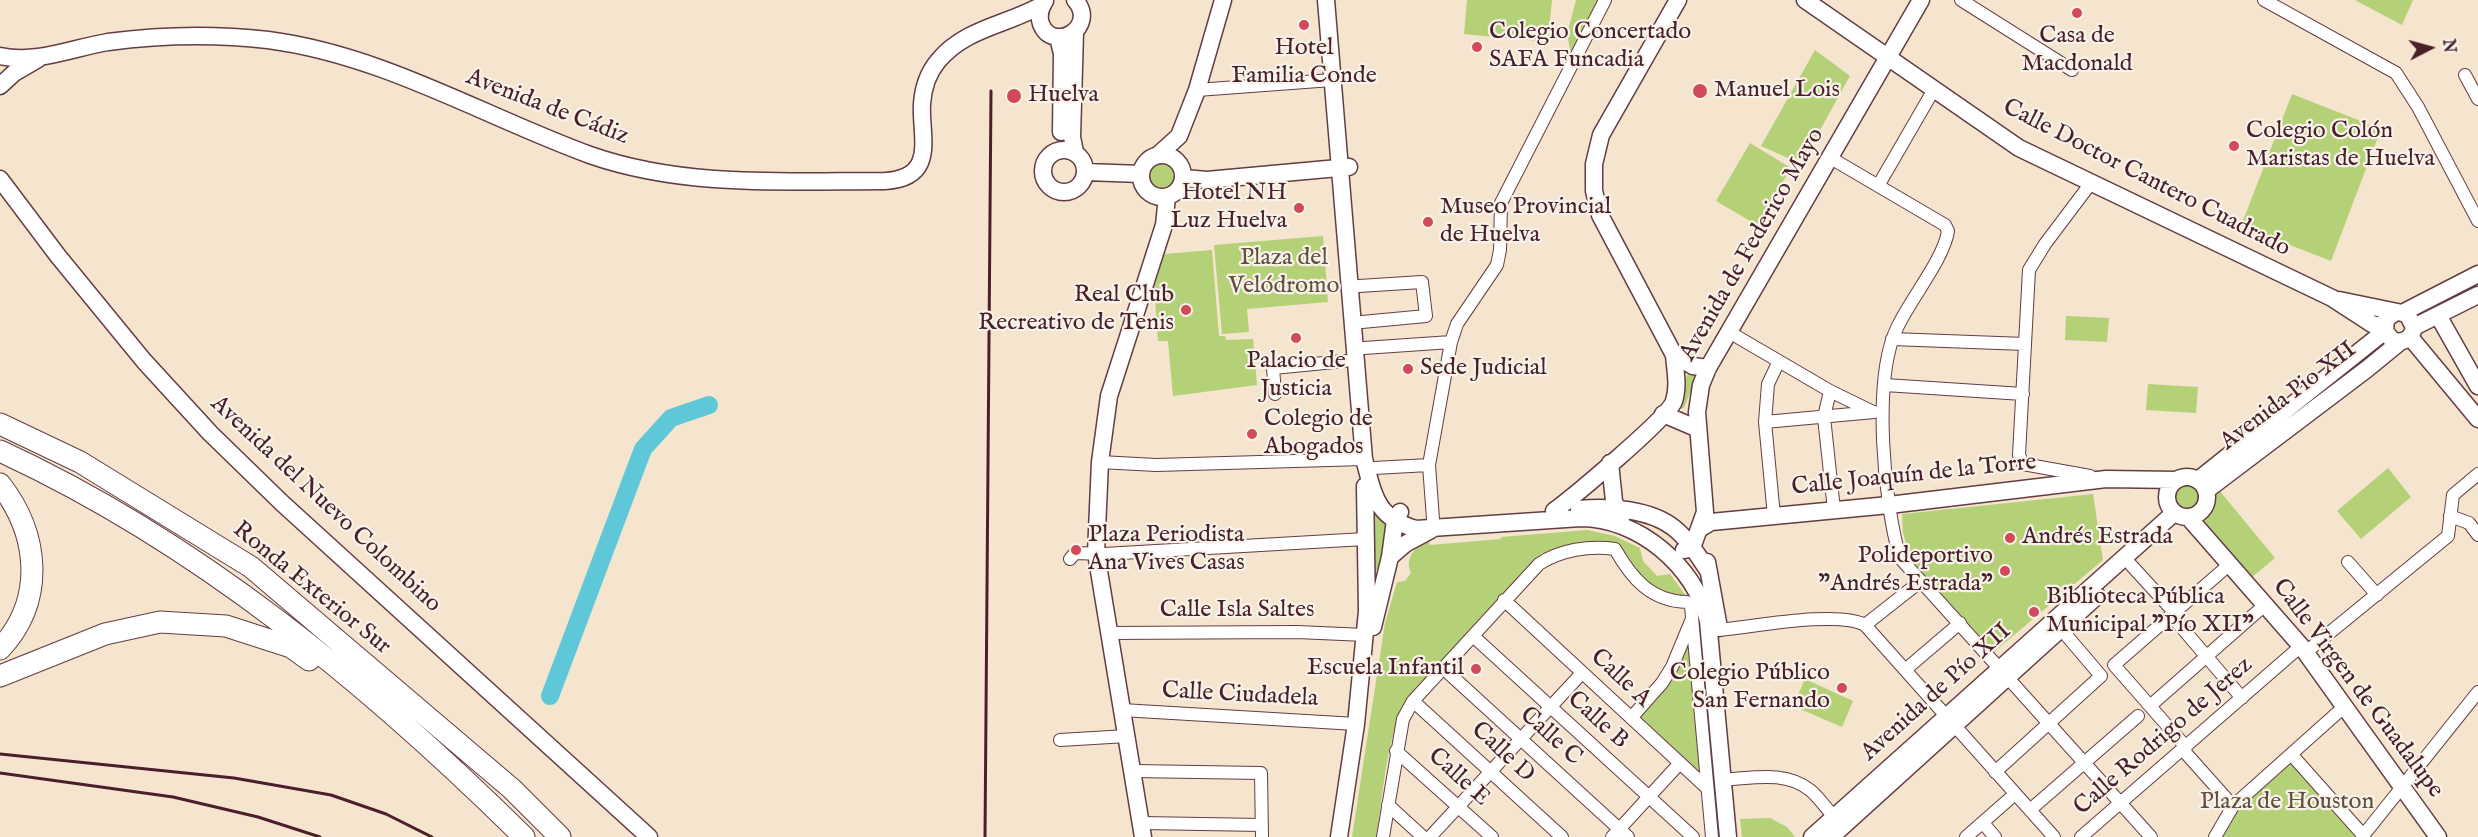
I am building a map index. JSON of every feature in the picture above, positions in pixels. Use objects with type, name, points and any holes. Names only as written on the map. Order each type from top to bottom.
[{"type":"highway","name":"Ronda Exterior Sur","points":[[0,424],[80,462],[251,567],[512,789],[560,837]]},
{"type":"highway","name":"Ronda Exterior Sur","points":[[0,452],[85,494],[172,546],[234,587],[358,684],[524,837]]},
{"type":"highway","points":[[0,484],[13,501],[23,521],[33,557],[32,590],[21,620],[0,649]]},
{"type":"highway","points":[[0,676],[105,634],[160,622],[226,626],[291,647],[415,736]]},
{"type":"street","points":[[1068,151],[1072,137],[1075,32],[1082,18],[1080,7],[1075,0]]},
{"type":"street","points":[[1179,136],[1158,155],[1146,162],[1141,174],[1148,192],[1167,197],[1179,189],[1182,171],[1179,136],[1197,90],[1223,0]]},
{"type":"street","points":[[1326,0],[1332,80],[1359,286],[1369,464],[1365,539],[1367,611],[1365,636],[1356,724],[1339,837]]},
{"type":"street","points":[[1337,0],[1345,167],[1369,464],[1376,502],[1398,516],[1411,516],[1433,524],[1581,518],[1604,520],[1625,527],[1664,551],[1695,589],[1708,621],[1728,837]]},
{"type":"street","points":[[1433,524],[1430,465],[1451,342],[1457,324],[1497,265],[1500,250],[1501,203],[1605,0]]},
{"type":"street","points":[[1554,511],[1583,489],[1674,402],[1677,378],[1674,355],[1600,215],[1594,191],[1594,164],[1600,135],[1678,0]]},
{"type":"street","name":"Calle Doctor Cantero Cuadrado","points":[[1805,0],[1933,91],[2019,148],[2332,298],[2372,324],[2385,329]]},
{"type":"street","name":"Avenida de Federico Mayo","points":[[1736,837],[1719,630],[1699,530],[1705,512],[1696,428],[1701,385],[1708,368],[1921,0]]},
{"type":"street","points":[[1961,0],[2072,70]]},
{"type":"street","points":[[2264,0],[2396,73],[2418,107],[2478,221]]},
{"type":"street","points":[[1044,3],[1039,12],[1042,26],[1048,33],[1058,37],[1075,32]]},
{"type":"street","name":"Avenida de Cádiz","points":[[0,56],[42,57],[108,42],[165,38],[217,36],[269,40],[349,57],[592,155],[656,171],[706,179],[885,181],[897,180],[910,173],[920,162],[926,147],[923,94],[929,74],[938,61],[962,40],[1044,3]]},
{"type":"street","points":[[1011,19],[1042,26]]},
{"type":"street","points":[[1058,37],[1062,54],[1068,151]]},
{"type":"street","name":"Avenida de Cádiz","points":[[0,86],[14,73],[42,57]]},
{"type":"street","points":[[2465,75],[2478,99]]},
{"type":"street","points":[[1197,90],[1332,80]]},
{"type":"street","points":[[1878,186],[1933,91]]},
{"type":"street","points":[[1068,151],[1081,157],[1086,172],[1075,190],[1060,192],[1049,186],[1044,176],[1044,164],[1050,154],[1068,151]]},
{"type":"street","points":[[1158,155],[1171,156],[1182,171],[1207,180],[1345,167]]},
{"type":"street","points":[[1829,157],[1945,225],[1948,231],[1947,238],[1892,339],[1878,412],[1891,528],[1900,558],[2005,671],[2084,764],[2151,837]]},
{"type":"street","points":[[1086,172],[1141,174]]},
{"type":"street","name":"Avenida del Nuevo Colombino","points":[[0,179],[58,256],[144,361],[210,433],[282,502],[649,837]]},
{"type":"street","points":[[2091,183],[2045,244],[2029,270],[2019,455],[2022,464],[2106,479]]},
{"type":"street","points":[[1132,771],[1261,773],[1262,831],[1142,830],[1108,633],[1096,553],[1100,462],[1109,396],[1164,225],[1167,197]]},
{"type":"street","points":[[2408,335],[2388,337],[2385,329],[2386,319],[2478,274]]},
{"type":"street","points":[[1359,286],[1422,282],[1426,316],[1362,322]]},
{"type":"street","name":"Avenida Pio XII","points":[[2202,485],[2367,369],[2408,335],[2478,295]]},
{"type":"street","points":[[2332,298],[2400,312],[2411,317],[2408,335],[2478,419]]},
{"type":"street","points":[[2439,317],[2478,386]]},
{"type":"street","name":"Avenida Pio XII","points":[[2202,485],[2385,329]]},
{"type":"street","points":[[1729,332],[1830,391],[1878,412]]},
{"type":"street","points":[[1892,339],[2025,344]]},
{"type":"street","points":[[1364,348],[1451,342]]},
{"type":"street","points":[[1674,355],[1693,366],[1708,368]]},
{"type":"street","points":[[1275,394],[1273,368],[1345,361]]},
{"type":"street","points":[[1774,516],[1764,422],[1767,384],[1779,361]]},
{"type":"street","points":[[1885,385],[2023,394]]},
{"type":"street","points":[[1830,391],[1824,417],[1834,510]]},
{"type":"street","points":[[1764,422],[1878,412]]},
{"type":"street","points":[[1663,414],[1696,428]]},
{"type":"street","points":[[1100,462],[1156,465],[1430,465]]},
{"type":"street","points":[[1610,463],[1617,509],[1625,527]]},
{"type":"street","name":"Calle Rodrigo de Jerez","points":[[2081,837],[2242,698],[2377,595],[2448,536],[2453,495],[2478,474]]},
{"type":"street","points":[[2184,477],[2202,485],[2208,498],[2202,511],[2179,512],[2168,492],[2177,480],[2184,477]]},
{"type":"street","name":"Calle Joaquín de la Torre","points":[[1699,530],[1712,522],[1889,505],[2106,479],[2177,480]]},
{"type":"street","name":"Calle Virgen de Guadalupe","points":[[2136,479],[2179,512],[2230,564],[2304,649],[2400,787],[2438,837]]},
{"type":"street","points":[[1390,557],[1433,524],[1554,511],[1617,509],[1656,519],[1674,527],[1709,572]]},
{"type":"street","name":"Avenida de Pío XII","points":[[2005,671],[2061,629],[2131,565],[2179,512]]},
{"type":"street","name":"Avenida de Pío XII","points":[[1812,837],[1836,827],[2179,512]]},
{"type":"street","points":[[1365,636],[1372,629],[1398,516]]},
{"type":"street","points":[[2450,516],[2469,523],[2478,535]]},
{"type":"street","points":[[1664,551],[1681,552],[1692,548],[1699,530]]},
{"type":"street","points":[[1070,559],[1076,553],[1365,539]]},
{"type":"street","points":[[1383,837],[1403,719],[1413,701],[1539,564],[1549,557],[1600,547],[1615,549],[1629,574],[1655,596],[1674,602],[1687,602],[1691,606],[1712,837]]},
{"type":"street","points":[[2348,562],[2377,595]]},
{"type":"street","points":[[2230,564],[2114,665],[2233,806]]},
{"type":"street","points":[[2131,565],[2242,698]]},
{"type":"street","points":[[1865,625],[1921,581]]},
{"type":"street","name":"Calle A","points":[[1504,600],[1707,788]]},
{"type":"street","points":[[2150,705],[2266,604]]},
{"type":"street","points":[[1719,630],[1820,620],[1855,619],[1865,625],[2054,837]]},
{"type":"street","points":[[1631,718],[1656,691],[1672,667],[1691,621]]},
{"type":"street","points":[[1905,670],[1960,623]]},
{"type":"street","points":[[1995,771],[2101,676],[2061,629]]},
{"type":"street","name":"Calle Isla Saltes","points":[[1108,633],[1297,632],[1365,636]]},
{"type":"street","name":"Calle B","points":[[1473,636],[1693,837]]},
{"type":"street","name":"Calle C","points":[[1443,668],[1620,834]]},
{"type":"street","points":[[1430,837],[1582,673]]},
{"type":"street","points":[[2291,754],[2362,836],[2478,692]]},
{"type":"street","name":"Calle D","points":[[1413,701],[1562,837]]},
{"type":"street","points":[[2215,837],[2233,806],[2345,706]]},
{"type":"street","name":"Calle Ciudadela","points":[[1122,710],[1356,724]]},
{"type":"street","points":[[2030,810],[2138,716]]},
{"type":"street","points":[[1060,740],[1127,736]]},
{"type":"street","name":"Calle E","points":[[1396,751],[1492,837]]},
{"type":"street","points":[[1620,834],[1680,763]]},
{"type":"street","points":[[1732,779],[1780,777],[1794,781],[1809,790],[1836,827]]},
{"type":"street","points":[[1966,837],[2015,794]]},
{"type":"street","points":[[1388,805],[1423,837]]},
{"type":"street","points":[[1983,823],[1995,837]]},
{"type":"green space","points":[[1467,0],[1552,0],[1548,42],[1464,34]]},
{"type":"green space","points":[[1576,0],[1599,0],[1571,54],[1567,34]]},
{"type":"green space","points":[[2355,0],[2413,0],[2402,25]]},
{"type":"green space","points":[[1815,50],[1850,76],[1804,159],[1790,159],[1761,146]]},
{"type":"green space","points":[[2292,94],[2381,129],[2331,261],[2241,226]]},
{"type":"green space","points":[[1750,143],[1791,168],[1757,225],[1716,201]]},
{"type":"green space","points":[[1163,162],[1173,166],[1177,176],[1173,186],[1163,190],[1153,186],[1149,176],[1153,166]]},
{"type":"green space","name":"Plaza del Velódromo","points":[[1323,236],[1328,302],[1247,309],[1249,332],[1222,334],[1214,245]]},
{"type":"green space","name":"Real Club Recreativo de Tenis","points":[[1212,250],[1219,336],[1225,336],[1226,340],[1253,339],[1257,385],[1173,396],[1168,341],[1158,341],[1154,284],[1164,254]]},
{"type":"green space","points":[[2066,316],[2109,318],[2107,342],[2065,340]]},
{"type":"green space","points":[[1688,374],[1693,374],[1696,378],[1684,408],[1680,409],[1683,383]]},
{"type":"green space","points":[[2148,384],[2198,387],[2196,413],[2146,410]]},
{"type":"green space","points":[[2388,468],[2411,497],[2361,539],[2337,511]]},
{"type":"green space","points":[[2187,482],[2198,487],[2203,498],[2198,509],[2187,514],[2176,509],[2171,498],[2176,487]]},
{"type":"green space","points":[[2214,484],[2275,558],[2246,582],[2197,516],[2206,505]]},
{"type":"green space","name":"Polideportivo \"Andrés Estrada\"","points":[[2093,494],[2103,560],[1994,652],[1911,560],[1903,533],[1902,514]]},
{"type":"green space","points":[[1370,504],[1387,528],[1382,571],[1371,569]]},
{"type":"green space","points":[[1587,530],[1615,536],[1640,548],[1643,561],[1657,576],[1670,574],[1686,596],[1670,593],[1649,583],[1632,567],[1621,549],[1611,542],[1542,553],[1407,699],[1394,731],[1386,766],[1376,837],[1352,837],[1385,623],[1397,582],[1405,581],[1411,573],[1409,563],[1415,549],[1429,542],[1430,545]]},
{"type":"green space","points":[[1688,635],[1704,781],[1636,717]]},
{"type":"green space","points":[[1805,679],[1853,701],[1842,727],[1793,706]]},
{"type":"green space","name":"Plaza de Houston","points":[[2291,754],[2362,837],[2215,837],[2222,821]]},
{"type":"green space","points":[[1770,818],[1787,827],[1795,837],[1742,837],[1740,819]]},
{"type":"waterway","points":[[550,696],[643,449],[671,418],[709,405]]},
{"type":"railway","points":[[985,837],[991,91]]},
{"type":"railway","points":[[0,754],[234,778],[331,795],[386,814],[432,837]]},
{"type":"railway","points":[[0,773],[173,797],[258,817],[320,837]]},
{"type":"place","name":"Casa de Macdonald","points":[[2077,13]]},
{"type":"place","name":"Hotel Familia Conde","points":[[1304,25]]},
{"type":"place","name":"Colegio Concertado SAFA Funcadia","points":[[1477,47]]},
{"type":"place","name":"Manuel Lois","points":[[1700,91]]},
{"type":"place","name":"Huelva","points":[[1014,96]]},
{"type":"place","name":"Colegio Colón Maristas de Huelva","points":[[2234,146]]},
{"type":"place","name":"Hotel NH Luz Huelva","points":[[1299,208]]},
{"type":"place","name":"Museo Provincial de Huelva","points":[[1428,222]]},
{"type":"place","name":"Real Club Recreativo de Tenis","points":[[1186,310]]},
{"type":"place","name":"Palacio de Justicia","points":[[1296,338]]},
{"type":"place","name":"Sede Judicial","points":[[1408,369]]},
{"type":"place","name":"Colegio de Abogados","points":[[1252,434]]},
{"type":"place","name":"Andrés Estrada","points":[[2010,538]]},
{"type":"place","name":"Plaza Periodista Ana Vives Casas","points":[[1076,550]]},
{"type":"place","name":"Polideportivo \"Andrés Estrada\"","points":[[2005,571]]},
{"type":"place","name":"Biblioteca Pública Municipal \"Pío XII\"","points":[[2034,612]]},
{"type":"place","name":"Escuela Infantil","points":[[1476,669]]},
{"type":"place","name":"Colegio Público San Fernando","points":[[1842,688]]}]
